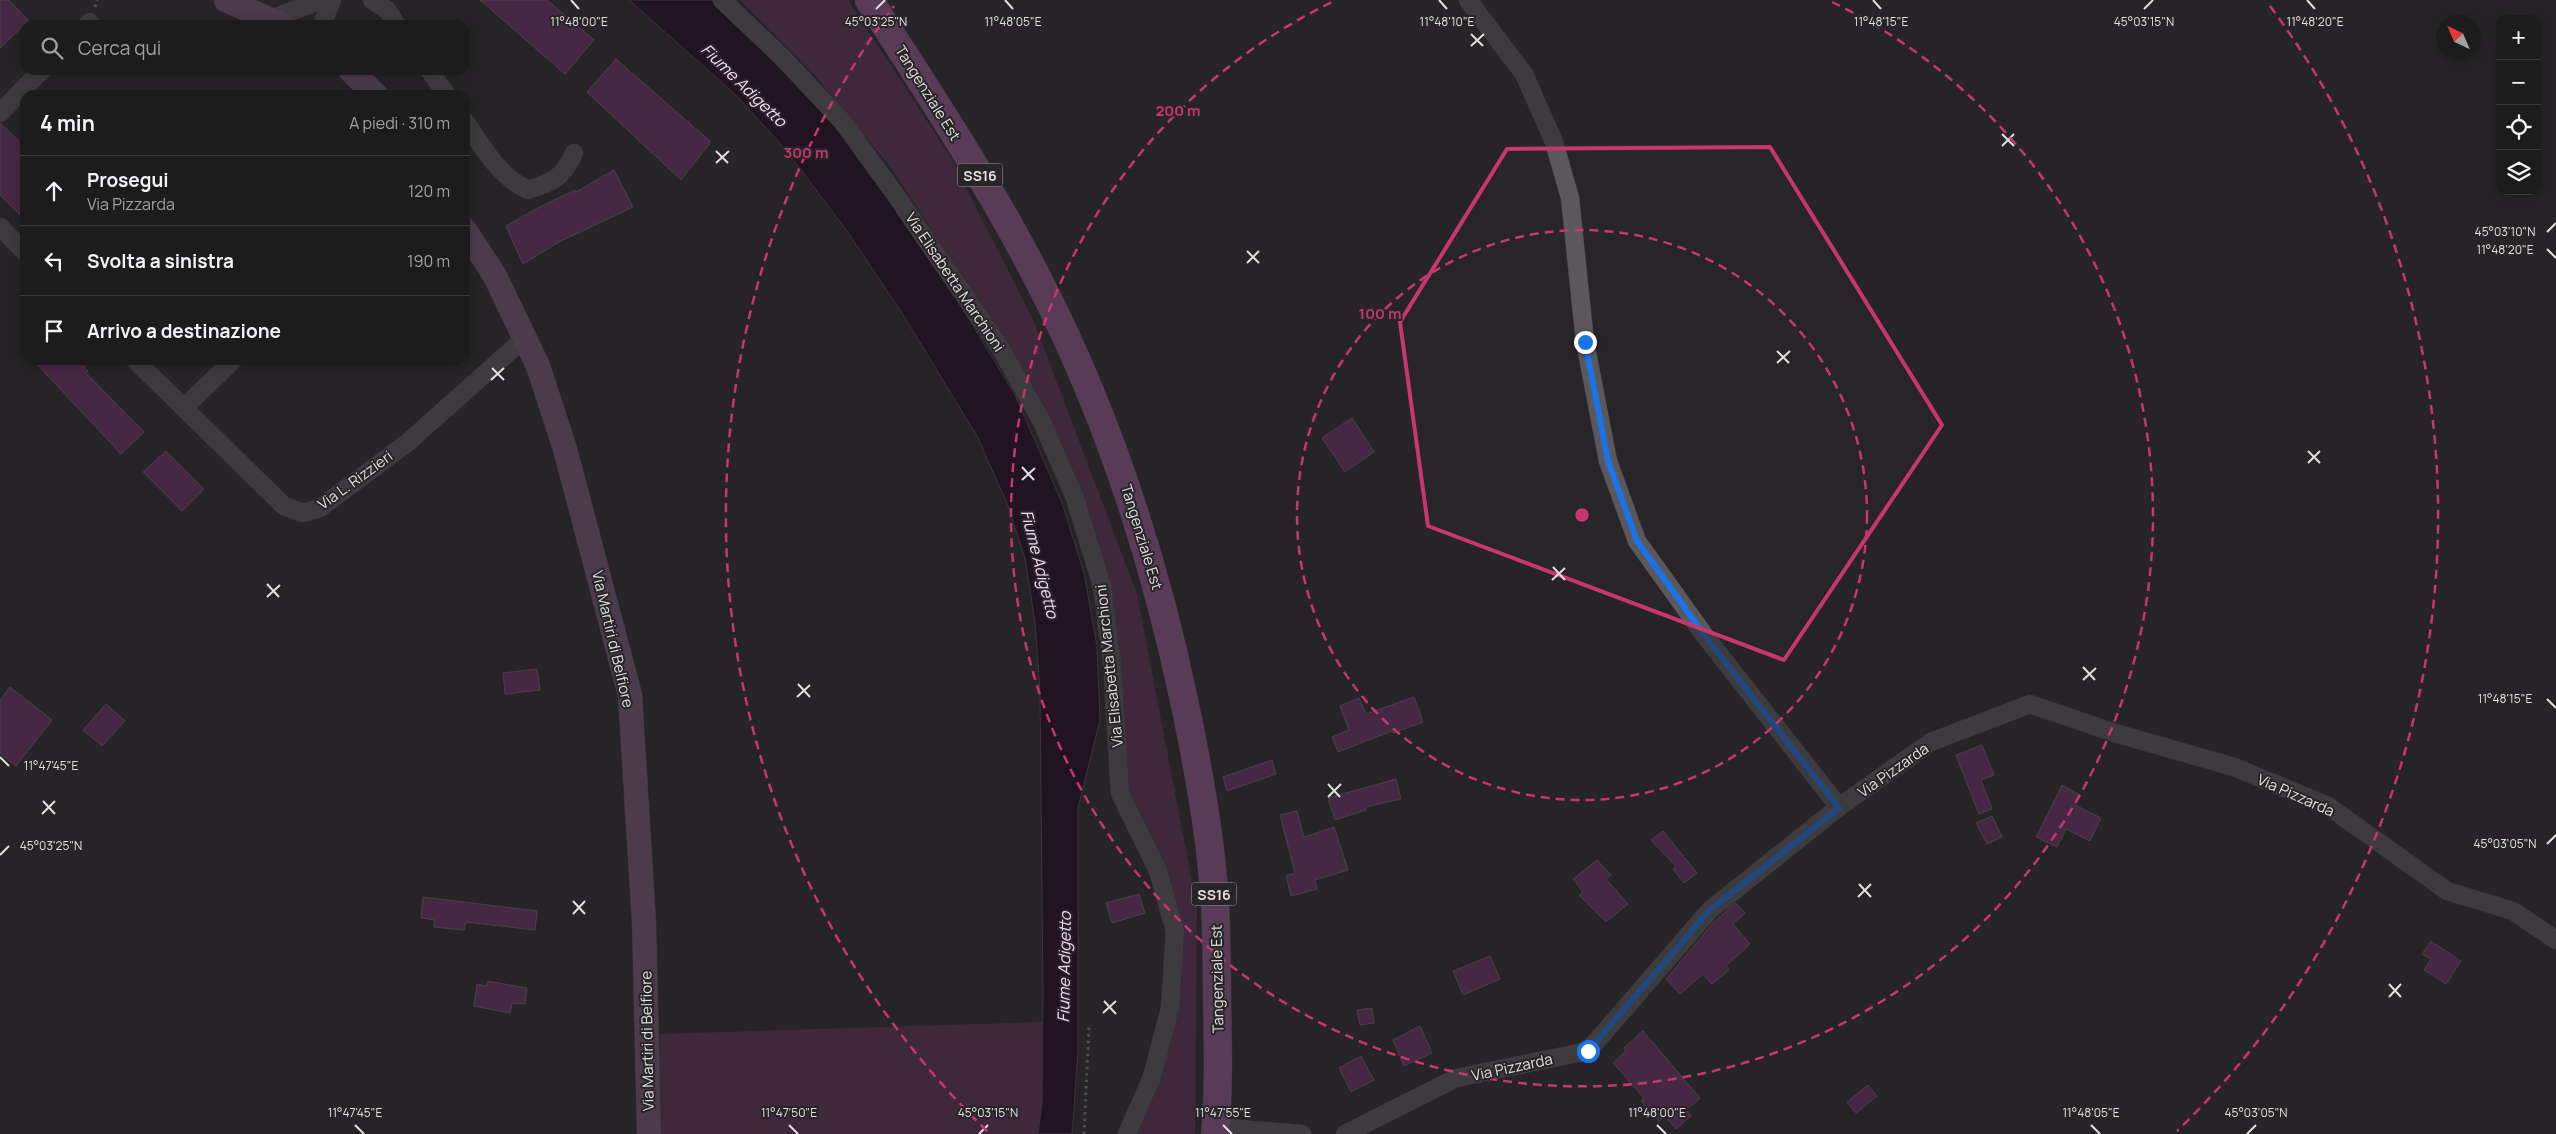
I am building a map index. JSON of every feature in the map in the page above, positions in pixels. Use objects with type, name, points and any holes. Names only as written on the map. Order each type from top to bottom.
[{"type":"main road","name":"Tangenziale Est","points":[[869,0],[1004,214],[1040,282],[1105,424],[1150,559],[1168,627],[1201,787],[1213,878],[1218,1067],[1216,1130]]},
{"type":"street","points":[[226,0],[272,20]]},
{"type":"street","points":[[281,20],[321,0]]},
{"type":"street","points":[[324,20],[332,0]]},
{"type":"street","points":[[372,0],[387,10],[394,20]]},
{"type":"street","name":"Via Elisabetta Marchioni","points":[[722,0],[782,57],[842,120],[895,194],[1001,349],[1042,422],[1074,498],[1102,586],[1112,663],[1120,793],[1158,871],[1175,931],[1170,1008],[1152,1077],[1127,1134]]},
{"type":"street","points":[[1468,0],[1524,74],[1554,142],[1570,198],[1585,342],[1608,461],[1637,541],[1705,636],[1839,808]]},
{"type":"street","points":[[22,90],[37,75]]},
{"type":"street","points":[[355,75],[371,90]]},
{"type":"street","points":[[433,75],[443,90]]},
{"type":"street","points":[[0,113],[20,93]]},
{"type":"street","points":[[470,128],[500,170],[516,184],[528,190],[552,183],[567,168],[574,153]]},
{"type":"street","points":[[0,227],[20,247]]},
{"type":"street","name":"Via Martiri di Belfiore","points":[[470,238],[495,276],[526,337],[550,398],[630,694],[644,922],[649,1134]]},
{"type":"street","name":"Via L. Rizzieri","points":[[140,365],[284,506],[303,513],[320,508],[407,443],[526,337]]},
{"type":"street","points":[[184,408],[228,365]]},
{"type":"street","name":"Via Pizzarda","points":[[1345,1134],[1456,1078],[1588,1051],[1710,910],[1839,808],[1931,742],[2030,704],[2115,733],[2234,768],[2328,806],[2447,891],[2512,911],[2556,940]]},
{"type":"street","points":[[1216,1130],[1302,1134]]},
{"type":"path","points":[[1084,1134],[1089,1026]]},
{"type":"highlighted area","points":[[1770,147],[1942,425],[1784,660],[1428,526],[1400,322],[1507,149]]},
{"type":"shaded area","points":[[740,0],[848,0],[950,156],[1034,322],[1137,594],[1197,908],[1195,1134],[1132,1134],[1179,934],[1126,792],[1110,588],[1004,341],[891,168],[813,73]]},
{"type":"shaded area","points":[[1042,1022],[1042,1103],[1038,1134],[660,1134],[659,1034]]},
{"type":"water","name":"Fiume Adigetto","points":[[629,0],[712,0],[827,114],[922,242],[1015,395],[1062,503],[1084,573],[1097,646],[1100,720],[1078,808],[1078,1051],[1072,1134],[1038,1134],[1042,1103],[1043,994],[1040,691],[1035,622],[1025,558],[1007,503],[977,436],[902,313],[847,231],[786,150],[737,96]]},
{"type":"building","points":[[0,0],[9,0],[28,20],[20,20],[20,29],[0,48]]},
{"type":"building","points":[[480,0],[547,0],[594,40],[565,74]]},
{"type":"building","points":[[616,59],[711,142],[681,180],[587,92]]},
{"type":"building","points":[[0,123],[20,142],[20,215],[0,195]]},
{"type":"building","points":[[614,170],[633,207],[559,242],[523,264],[506,226],[575,190],[576,192]]},
{"type":"building","points":[[38,365],[82,365],[88,371],[86,373],[144,432],[121,454]]},
{"type":"building","points":[[1352,418],[1374,452],[1345,472],[1322,438]]},
{"type":"building","points":[[166,451],[204,489],[182,511],[143,472]]},
{"type":"building","points":[[537,669],[540,690],[505,694],[503,673]]},
{"type":"building","points":[[10,687],[52,720],[16,766],[0,753],[0,700]]},
{"type":"building","points":[[1414,697],[1423,722],[1393,733],[1392,731],[1338,752],[1332,737],[1349,730],[1340,706],[1359,698],[1366,714]]},
{"type":"building","points":[[106,704],[125,721],[102,746],[83,730]]},
{"type":"building","points":[[1982,745],[1994,775],[1981,780],[1992,809],[1979,814],[1956,755]]},
{"type":"building","points":[[1272,760],[1276,774],[1227,791],[1223,777]]},
{"type":"building","points":[[1396,779],[1401,799],[1365,807],[1366,810],[1335,820],[1328,798]]},
{"type":"building","points":[[2062,785],[2080,795],[2075,805],[2101,818],[2090,841],[2066,829],[2057,847],[2036,837]]},
{"type":"building","points":[[1297,811],[1304,837],[1334,827],[1348,870],[1315,880],[1317,889],[1291,896],[1286,876],[1295,873],[1280,815]]},
{"type":"building","points":[[1992,816],[2002,837],[1987,844],[1976,823]]},
{"type":"building","points":[[1663,831],[1697,873],[1684,883],[1673,869],[1676,866],[1651,840]]},
{"type":"building","points":[[1597,860],[1611,875],[1606,879],[1628,904],[1606,922],[1579,895],[1583,892],[1573,879]]},
{"type":"building","points":[[1139,894],[1145,913],[1112,923],[1106,903]]},
{"type":"building","points":[[423,897],[537,911],[535,930],[466,922],[464,930],[434,927],[435,920],[421,918]]},
{"type":"building","points":[[1735,903],[1745,913],[1733,924],[1750,944],[1726,966],[1729,970],[1712,984],[1703,974],[1680,994],[1666,979],[1713,923]]},
{"type":"building","points":[[2431,941],[2461,961],[2446,984],[2424,970],[2431,959],[2422,954]]},
{"type":"building","points":[[1490,956],[1500,979],[1463,995],[1453,971]]},
{"type":"building","points":[[487,981],[527,988],[525,1004],[512,1003],[510,1013],[474,1006],[477,984],[487,986]]},
{"type":"building","points":[[1372,1008],[1374,1023],[1360,1025],[1357,1010]]},
{"type":"building","points":[[1420,1026],[1432,1053],[1404,1066],[1393,1040]]},
{"type":"building","points":[[1643,1031],[1700,1098],[1686,1110],[1691,1116],[1676,1129],[1665,1116],[1659,1121],[1641,1101],[1644,1098],[1613,1063],[1626,1051],[1624,1048]]},
{"type":"building","points":[[1361,1056],[1374,1080],[1351,1092],[1339,1068]]},
{"type":"building","points":[[1868,1085],[1877,1096],[1856,1113],[1847,1102]]},
{"type":"route","points":[[1585,342],[1608,461],[1637,541],[1705,636],[1839,808],[1710,910],[1588,1051]]}]
